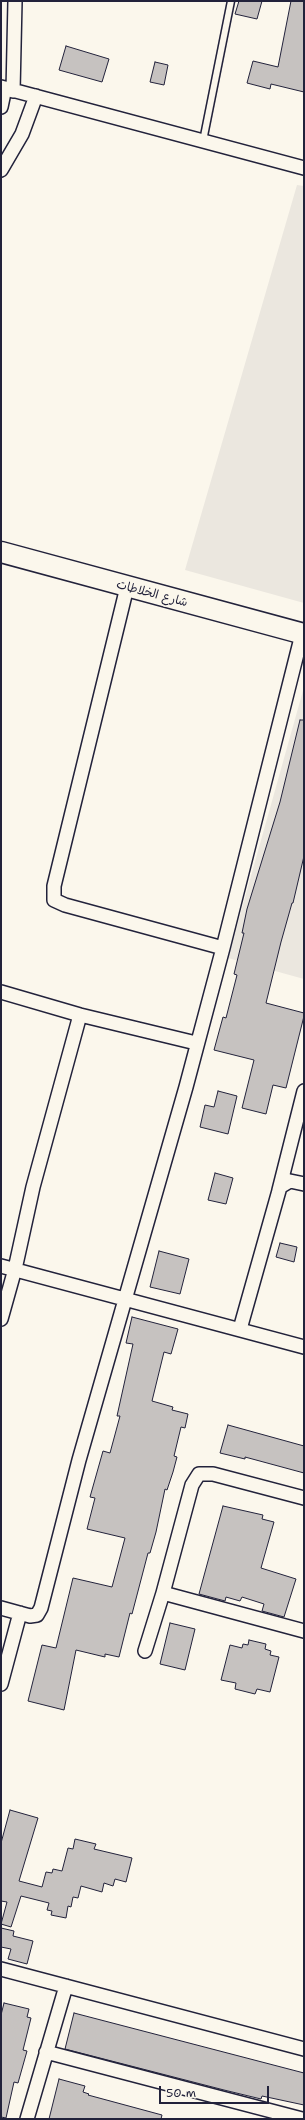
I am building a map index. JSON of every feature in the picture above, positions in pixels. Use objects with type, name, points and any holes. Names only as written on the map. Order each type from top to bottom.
[{"type":"main road","name":"شارع الخلاطات","points":[[1,552],[303,634]]},
{"type":"street","points":[[1,107],[6,89],[15,1]]},
{"type":"street","points":[[6,89],[304,168]]},
{"type":"street","points":[[1,162],[13,150],[22,134],[36,96]]},
{"type":"street","points":[[127,587],[54,886],[54,900],[65,905],[223,948]]},
{"type":"street","points":[[1,1608],[34,1616],[41,1608],[79,1460],[223,948],[303,634]]},
{"type":"street","points":[[1,992],[80,1015],[196,1043]]},
{"type":"street","points":[[1,1319],[15,1269],[33,1187],[80,1015]]},
{"type":"street","points":[[240,1330],[278,1194],[304,1091]]},
{"type":"street","points":[[278,1194],[280,1188],[285,1183],[290,1181],[304,1184]]},
{"type":"street","points":[[1,1266],[304,1346]]},
{"type":"street","points":[[145,1651],[163,1593],[192,1485],[199,1474],[213,1474],[304,1498]]},
{"type":"street","points":[[163,1593],[304,1632]]},
{"type":"street","points":[[1,1684],[20,1613]]},
{"type":"street","points":[[1,1969],[304,2049]]},
{"type":"street","points":[[27,2119],[66,1986]]},
{"type":"street","points":[[46,2052],[302,2119]]},
{"type":"lane","points":[[203,141],[232,1]]},
{"type":"shaded area","points":[[297,185],[304,186],[304,603],[185,570]]},
{"type":"shaded area","points":[[304,687],[304,979],[228,958]]},
{"type":"building","points":[[239,1],[262,1],[257,19],[235,14]]},
{"type":"building","points":[[291,1],[304,1],[304,92],[271,84],[270,89],[247,83],[253,61],[278,67]]},
{"type":"building","points":[[66,46],[109,59],[102,82],[59,70]]},
{"type":"building","points":[[155,62],[168,65],[164,85],[150,82]]},
{"type":"building","points":[[300,720],[304,720],[304,856],[266,1003],[304,1013],[304,1016],[286,1088],[273,1085],[266,1114],[242,1108],[254,1060],[214,1050],[223,1017],[226,1018],[237,975],[234,974],[244,933],[242,933],[247,909],[280,802]]},
{"type":"building","points":[[218,1091],[237,1096],[228,1134],[200,1127],[205,1105],[214,1107]]},
{"type":"building","points":[[215,1173],[233,1178],[226,1204],[208,1200]]},
{"type":"building","points":[[280,1243],[297,1247],[294,1262],[276,1257]]},
{"type":"building","points":[[159,1251],[189,1259],[180,1294],[150,1287]]},
{"type":"building","points":[[132,1317],[178,1329],[171,1354],[164,1352],[152,1401],[173,1407],[172,1410],[188,1414],[185,1428],[181,1427],[174,1456],[177,1457],[173,1472],[167,1490],[165,1489],[156,1532],[150,1553],[148,1553],[132,1614],[130,1613],[119,1657],[105,1654],[105,1657],[76,1650],[64,1710],[28,1701],[42,1645],[56,1648],[73,1578],[112,1587],[125,1538],[87,1529],[95,1498],[90,1497],[103,1451],[110,1453],[120,1416],[117,1416],[133,1344],[126,1343]]},
{"type":"building","points":[[228,1425],[304,1446],[304,1473],[245,1457],[245,1459],[220,1453]]},
{"type":"building","points":[[223,1506],[263,1515],[262,1519],[274,1522],[261,1568],[296,1579],[284,1617],[262,1611],[264,1604],[242,1597],[240,1601],[226,1597],[225,1601],[199,1594]]},
{"type":"building","points":[[170,1623],[195,1629],[185,1670],[160,1664]]},
{"type":"building","points":[[249,1640],[266,1644],[265,1649],[271,1651],[270,1655],[279,1657],[270,1692],[257,1689],[255,1694],[235,1689],[236,1683],[221,1680],[230,1645],[242,1648],[243,1644],[248,1645]]},
{"type":"building","points":[[10,1810],[38,1818],[19,1881],[42,1887],[46,1872],[52,1873],[53,1869],[62,1871],[68,1848],[73,1849],[75,1839],[96,1844],[94,1849],[132,1858],[126,1882],[115,1879],[113,1886],[104,1883],[102,1892],[81,1886],[78,1898],[73,1897],[71,1907],[68,1906],[66,1918],[51,1915],[52,1911],[47,1910],[49,1903],[21,1896],[11,1927],[1,1924],[7,1902],[1,1901],[1,1843]]},
{"type":"building","points":[[1,1928],[14,1931],[13,1936],[33,1941],[27,1964],[8,1959],[11,1949],[1,1947]]},
{"type":"building","points":[[4,2003],[29,2009],[27,2017],[31,2018],[23,2050],[27,2051],[18,2083],[14,2082],[6,2118],[1,2117],[1,2015]]},
{"type":"building","points":[[74,2013],[304,2073],[304,2105],[262,2096],[261,2099],[65,2049]]},
{"type":"building","points":[[59,2079],[85,2086],[83,2092],[89,2094],[88,2095],[162,2115],[161,2119],[49,2119]]}]
